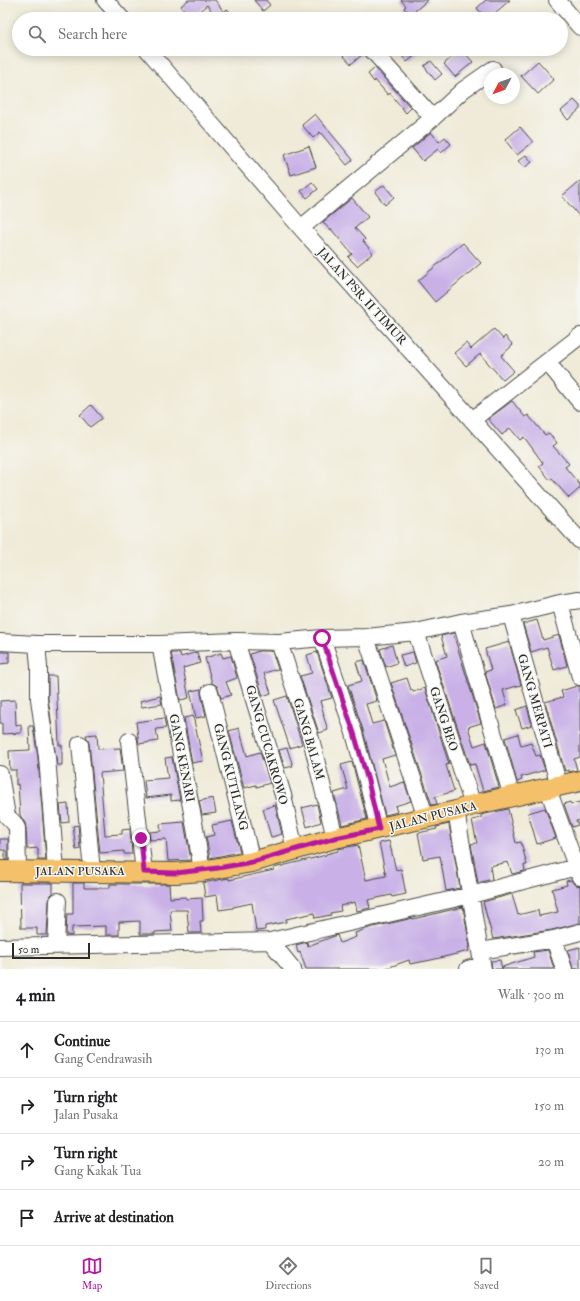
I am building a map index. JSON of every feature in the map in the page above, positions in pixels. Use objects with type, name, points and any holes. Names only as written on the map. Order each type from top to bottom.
[{"type":"main road","name":"JALAN PUSAKA","points":[[9,871],[176,873],[202,871],[252,862],[335,838],[379,829],[580,781]]},
{"type":"street","points":[[105,0],[116,12]]},
{"type":"street","points":[[557,0],[567,12]]},
{"type":"street","points":[[568,13],[580,27]]},
{"type":"street","name":"JALAN PSR. II TIMUR","points":[[154,56],[301,228],[580,541]]},
{"type":"street","points":[[377,56],[433,118]]},
{"type":"street","points":[[301,228],[433,118],[463,90],[484,75]]},
{"type":"street","points":[[472,420],[580,336]]},
{"type":"street","points":[[547,362],[580,402]]},
{"type":"street","points":[[0,642],[37,644],[160,644],[236,641],[279,642],[322,638],[366,637],[416,632],[461,622],[511,615],[560,603],[580,600]]},
{"type":"street","points":[[560,603],[580,677]]},
{"type":"street","name":"GANG MERPATI","points":[[511,615],[554,787],[579,870]]},
{"type":"street","points":[[461,622],[512,797]]},
{"type":"street","name":"GANG BEO","points":[[416,632],[465,808],[471,895],[478,964]]},
{"type":"street","points":[[366,637],[426,818]]},
{"type":"street","points":[[322,638],[354,733],[368,781],[379,829]]},
{"type":"street","name":"GANG CUCAKROWO","points":[[236,641],[283,795],[294,850]]},
{"type":"street","name":"GANG BALAM","points":[[279,642],[310,739],[335,838]]},
{"type":"street","points":[[37,644],[39,699],[47,757],[56,871]]},
{"type":"street","name":"GANG KENARI","points":[[160,644],[194,820],[202,871]]},
{"type":"street","name":"GANG KUTILANG","points":[[210,692],[252,862]]},
{"type":"street","points":[[128,742],[144,872]]},
{"type":"street","points":[[80,744],[92,871]]},
{"type":"street","points":[[0,774],[7,816],[17,828],[9,871]]},
{"type":"street","points":[[0,947],[270,941],[579,870]]},
{"type":"street","points":[[56,946],[58,901]]},
{"type":"street","points":[[478,964],[580,932]]},
{"type":"street","points":[[554,939],[564,969]]},
{"type":"street","points":[[270,941],[293,969]]},
{"type":"building","points":[[188,0],[215,0],[224,12],[212,12],[207,5],[198,12],[186,12],[181,6]]},
{"type":"building","points":[[254,0],[266,0],[270,5],[263,11]]},
{"type":"building","points":[[401,0],[428,0],[414,12],[407,12],[404,8],[406,6]]},
{"type":"building","points":[[486,0],[510,0],[496,12],[480,12],[477,8]]},
{"type":"building","points":[[344,56],[361,56],[351,64]]},
{"type":"building","points":[[402,56],[414,56],[407,62]]},
{"type":"building","points":[[453,56],[467,56],[473,62],[455,77],[444,64]]},
{"type":"building","points":[[431,61],[442,74],[435,80],[424,66]]},
{"type":"building","points":[[538,61],[554,79],[538,94],[521,76]]},
{"type":"building","points":[[375,68],[411,108],[406,113],[390,93],[388,95],[368,74]]},
{"type":"building","points":[[574,100],[580,106],[580,109],[568,120],[561,111]]},
{"type":"building","points":[[315,114],[353,160],[347,165],[320,132],[313,138],[302,125]]},
{"type":"building","points":[[520,127],[533,142],[517,155],[505,140]]},
{"type":"building","points":[[431,132],[439,142],[445,137],[451,144],[441,153],[438,149],[423,161],[412,148]]},
{"type":"building","points":[[309,146],[316,167],[291,175],[284,155]]},
{"type":"building","points":[[526,155],[532,162],[524,168],[518,161]]},
{"type":"building","points":[[580,181],[580,217],[562,196]]},
{"type":"building","points":[[312,182],[318,189],[307,198],[301,191]]},
{"type":"building","points":[[384,185],[394,197],[385,205],[375,192]]},
{"type":"building","points":[[352,198],[368,217],[355,228],[365,239],[363,241],[373,253],[357,266],[348,257],[352,254],[331,229],[330,230],[323,222]]},
{"type":"building","points":[[463,243],[481,263],[435,302],[418,281]]},
{"type":"building","points":[[494,329],[503,339],[505,336],[513,345],[501,356],[514,371],[503,380],[480,354],[466,366],[454,353],[466,343],[471,349]]},
{"type":"building","points":[[512,401],[525,417],[528,415],[545,435],[549,433],[557,443],[553,446],[569,464],[565,467],[580,485],[580,488],[569,498],[552,479],[550,480],[539,466],[543,463],[524,437],[520,440],[510,428],[502,435],[488,419]]},
{"type":"building","points":[[91,405],[102,418],[90,427],[80,415]]},
{"type":"building","points":[[537,620],[543,640],[559,635],[567,666],[554,670],[547,647],[531,652],[523,624]]},
{"type":"building","points":[[453,633],[481,723],[468,727],[474,746],[486,742],[499,787],[483,791],[475,764],[470,765],[435,660],[447,656],[441,636]]},
{"type":"building","points":[[509,642],[521,685],[503,690],[507,705],[496,709],[485,672],[491,670],[485,649]]},
{"type":"building","points":[[392,645],[397,663],[386,667],[380,649]]},
{"type":"building","points":[[259,651],[272,651],[278,669],[264,673],[271,693],[263,696],[250,654]]},
{"type":"building","points":[[0,652],[9,652],[9,663],[0,664]]},
{"type":"building","points":[[197,652],[200,663],[183,668],[189,698],[180,700],[171,653],[180,653],[181,657]]},
{"type":"building","points":[[317,652],[332,698],[320,701],[328,730],[319,733],[300,676],[312,673],[307,655]]},
{"type":"building","points":[[413,652],[416,663],[404,667],[400,655]]},
{"type":"building","points":[[221,653],[223,658],[231,656],[237,678],[226,682],[231,695],[221,698],[217,686],[212,683],[205,658]]},
{"type":"building","points":[[364,660],[377,701],[366,704],[372,724],[384,721],[395,755],[382,759],[390,787],[404,782],[411,801],[395,806],[397,812],[385,815],[363,730],[348,685],[362,681],[356,662]]},
{"type":"building","points":[[48,676],[56,676],[59,745],[62,745],[62,765],[57,765],[48,698]]},
{"type":"building","points":[[407,678],[413,692],[425,688],[449,764],[446,765],[454,791],[435,797],[437,804],[432,805],[391,683]]},
{"type":"building","points":[[580,686],[580,757],[574,759],[577,770],[569,772],[569,770],[565,771],[545,702],[563,697],[561,691]]},
{"type":"building","points":[[201,689],[206,716],[196,718],[190,691]]},
{"type":"building","points":[[160,696],[162,704],[142,707],[140,701]]},
{"type":"building","points":[[287,696],[302,744],[290,748],[274,700]]},
{"type":"building","points":[[15,700],[16,725],[21,724],[21,733],[2,734],[2,723],[0,723],[0,701]]},
{"type":"building","points":[[527,706],[532,725],[522,728],[516,710]]},
{"type":"building","points":[[193,716],[203,761],[192,763],[184,718]]},
{"type":"building","points":[[164,718],[166,728],[156,729],[158,741],[139,744],[136,722]]},
{"type":"building","points":[[29,726],[33,726],[38,758],[46,860],[38,860],[38,848],[27,849],[25,823],[20,815],[18,784],[16,785],[16,770],[10,770],[9,751],[30,750]]},
{"type":"building","points":[[239,728],[247,756],[260,752],[270,783],[257,787],[256,785],[244,788],[229,731]]},
{"type":"building","points":[[97,734],[98,749],[120,748],[123,771],[100,773],[105,835],[122,834],[122,830],[130,829],[132,854],[124,854],[124,851],[100,853],[89,743],[86,735]]},
{"type":"building","points":[[518,734],[521,746],[531,743],[536,756],[540,755],[545,770],[521,777],[522,780],[517,782],[505,738]]},
{"type":"building","points":[[287,748],[293,766],[285,768],[279,750]]},
{"type":"building","points":[[172,757],[180,800],[171,801],[171,795],[146,798],[144,780],[168,778],[165,758]]},
{"type":"building","points":[[352,762],[367,819],[342,825],[334,793],[348,789],[341,765]]},
{"type":"building","points":[[213,798],[216,813],[202,815],[199,801]]},
{"type":"building","points":[[570,802],[571,804],[580,802],[580,820],[576,821],[578,825],[572,827],[564,804]]},
{"type":"building","points":[[68,804],[69,822],[62,823],[60,805]]},
{"type":"building","points":[[317,804],[321,822],[307,827],[302,808]]},
{"type":"building","points":[[275,805],[282,834],[271,837],[263,809]]},
{"type":"building","points":[[545,808],[556,838],[537,844],[528,813]]},
{"type":"building","points":[[508,809],[516,843],[521,842],[527,865],[524,865],[525,871],[512,874],[508,862],[490,866],[492,879],[478,883],[471,844],[477,843],[472,820],[481,818],[481,815]]},
{"type":"building","points":[[232,821],[240,852],[210,858],[206,837],[214,835],[212,825]]},
{"type":"building","points":[[184,822],[191,860],[168,861],[166,839],[150,840],[149,832],[161,831],[160,824]]},
{"type":"building","points":[[449,824],[460,888],[446,891],[440,856],[423,859],[418,833],[437,829],[436,827]]},
{"type":"building","points":[[78,825],[80,849],[76,850],[73,826]]},
{"type":"building","points":[[0,839],[8,839],[8,860],[5,860],[5,850],[0,850]]},
{"type":"building","points":[[389,841],[396,870],[401,869],[406,894],[392,897],[391,895],[368,900],[370,908],[357,911],[355,902],[340,906],[341,911],[330,913],[331,915],[315,918],[314,913],[286,919],[286,922],[265,926],[265,930],[256,931],[252,903],[219,910],[217,895],[205,897],[203,883],[229,878],[229,880],[274,870],[274,868],[326,855],[338,851],[338,849],[358,845],[366,880],[386,876],[379,843]]},
{"type":"building","points":[[571,880],[574,884],[580,886],[580,923],[552,930],[493,939],[483,902],[512,894],[518,915],[538,910],[539,916],[558,912],[552,889],[567,885],[566,881]]},
{"type":"building","points":[[20,883],[53,883],[53,893],[50,896],[49,901],[47,935],[37,935],[37,928],[21,928]]},
{"type":"building","points":[[73,883],[84,883],[84,888],[110,888],[110,884],[169,884],[170,898],[202,898],[203,921],[200,921],[201,933],[189,933],[187,910],[170,910],[172,931],[155,932],[155,934],[140,934],[140,921],[119,922],[119,935],[106,935],[106,926],[72,927],[72,936],[66,935],[67,914],[73,914]]},
{"type":"building","points":[[463,907],[470,947],[468,947],[469,951],[410,964],[409,960],[384,969],[306,969],[300,952],[298,953],[296,945],[307,942],[308,946],[337,935],[340,943],[356,937],[355,933],[369,928]]},
{"type":"building","points":[[580,947],[580,968],[573,969],[568,950]]},
{"type":"building","points":[[548,950],[554,969],[502,969],[502,967],[534,957],[533,952]]},
{"type":"building","points":[[500,960],[502,969],[492,969],[491,961]]},
{"type":"route","points":[[141,838],[144,872],[176,873],[202,871],[252,862],[335,838],[379,829],[368,781],[354,733],[322,638]]}]
